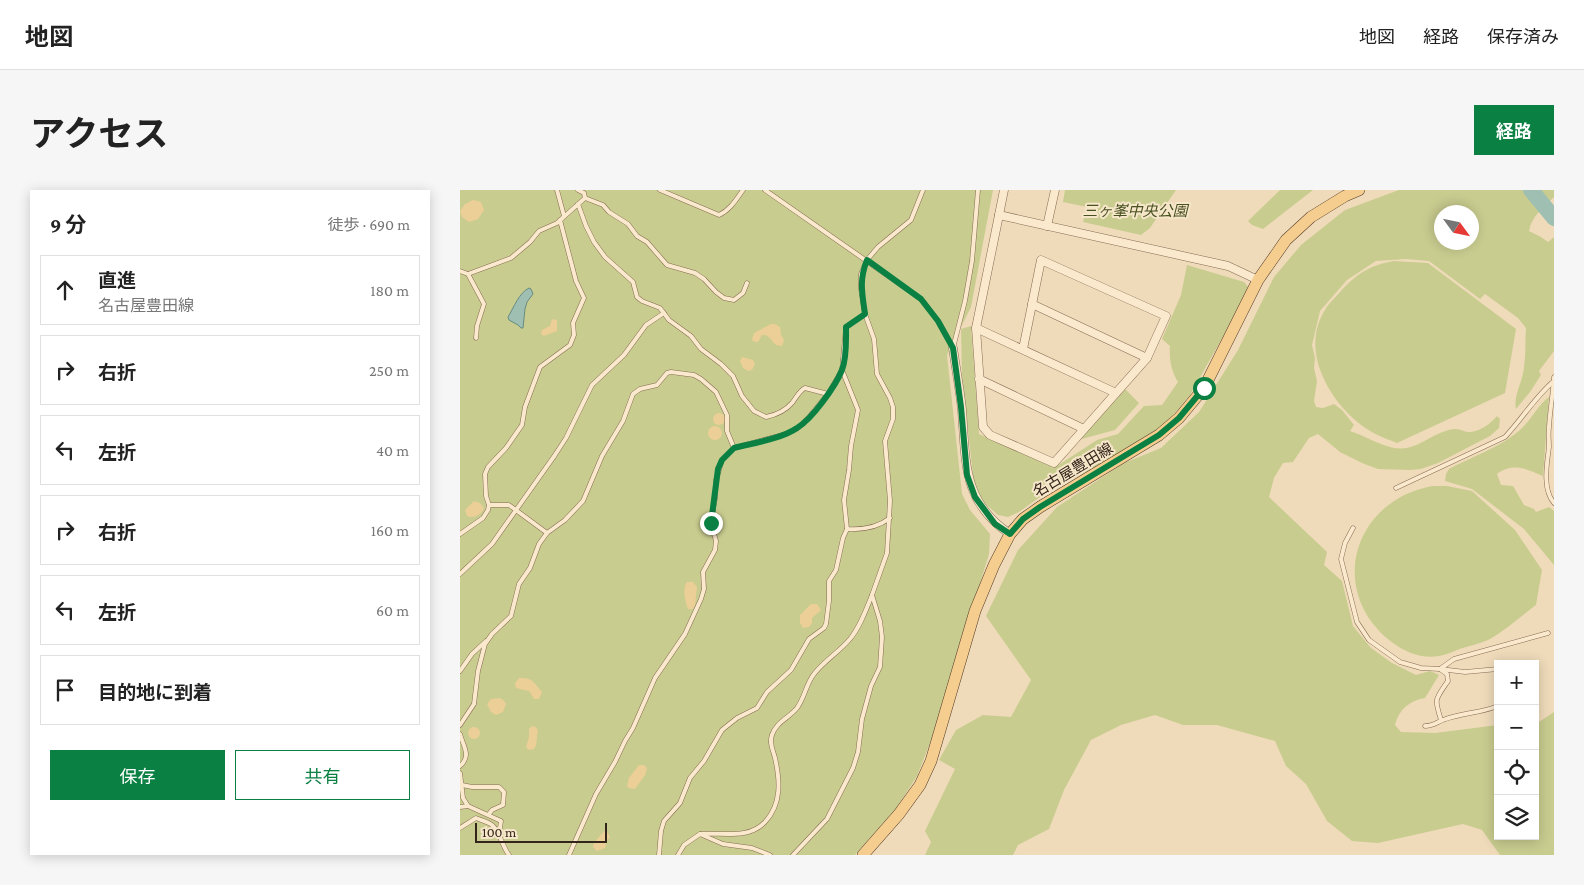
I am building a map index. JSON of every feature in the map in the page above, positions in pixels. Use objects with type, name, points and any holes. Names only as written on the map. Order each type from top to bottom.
[{"type":"main road","name":"名古屋豊田線","points":[[863,855],[920,785],[931,761],[975,611],[994,565],[1010,534],[1023,519],[1034,511],[1159,435],[1179,418],[1204,388],[1258,280],[1272,257],[1296,230],[1326,206],[1359,190]]},
{"type":"street","points":[[1004,190],[976,328],[983,427],[990,434],[1054,463],[1147,358],[1166,316],[1041,260],[1022,349]]},
{"type":"street","points":[[1047,226],[1055,190]]},
{"type":"street","points":[[999,215],[1228,266],[1258,280]]},
{"type":"street","points":[[1032,304],[1147,358]]},
{"type":"street","points":[[976,328],[1116,394]]},
{"type":"street","points":[[953,348],[967,475],[975,497],[995,524],[1010,534]]},
{"type":"street","points":[[979,380],[1084,429]]},
{"type":"lane","points":[[460,534],[483,518],[489,505],[484,481],[488,467],[506,448],[522,425],[525,407],[540,367],[573,341],[573,323],[584,298],[576,281],[557,190]]},
{"type":"lane","points":[[578,190],[584,193],[585,198]]},
{"type":"lane","points":[[660,190],[719,215],[735,202],[743,190]]},
{"type":"lane","points":[[765,190],[921,299],[938,321],[953,348]]},
{"type":"lane","points":[[678,855],[684,845],[700,834],[713,832],[741,834],[753,831],[767,821],[776,805],[779,793],[779,782],[770,741],[772,733],[797,707],[815,672],[850,639],[857,629],[872,595],[887,554],[890,501],[885,441],[893,419],[893,407],[877,374],[874,339],[865,314],[861,274],[867,260],[886,238],[910,220],[922,190]]},
{"type":"lane","points":[[953,348],[965,301],[972,261],[978,190]]},
{"type":"lane","points":[[468,274],[511,258],[530,242],[539,231],[562,218],[585,198]]},
{"type":"lane","points":[[585,198],[603,205],[609,212],[628,224],[637,236],[647,242],[662,261],[668,265],[695,273],[724,298],[734,300],[743,293],[747,283]]},
{"type":"lane","points":[[578,204],[586,226],[605,257],[633,282],[638,297],[642,301],[660,308],[670,320],[691,336],[702,349],[728,371],[733,376],[746,402],[761,416],[766,417],[779,414],[805,388],[828,394]]},
{"type":"lane","points":[[460,271],[468,274],[484,304],[477,326],[476,338]]},
{"type":"lane","points":[[460,574],[492,544],[562,444],[592,385],[624,355],[646,325],[664,314]]},
{"type":"lane","points":[[569,855],[588,810],[633,728],[655,678],[685,634],[701,599],[704,589],[703,572],[715,550],[716,541],[711,523],[718,469],[722,460],[734,448],[786,434],[798,428],[809,418],[828,394],[842,370],[846,327],[865,314]]},
{"type":"lane","points":[[659,855],[661,831],[664,821],[680,803],[690,778],[704,761],[722,730],[737,718],[757,708],[767,692],[791,670],[809,639],[824,628],[829,601],[828,581],[836,570],[842,538],[847,529],[844,500],[858,410],[842,370]]},
{"type":"lane","points":[[460,725],[474,704],[478,671],[485,644],[511,616],[519,584],[530,568],[539,544],[547,533],[565,520],[583,501],[602,456],[623,421],[633,394],[640,389],[657,385],[667,373],[694,375],[716,392],[727,415],[727,431],[734,448]]},
{"type":"lane","points":[[1554,377],[1548,429],[1549,446],[1546,457],[1547,486],[1554,503]]},
{"type":"lane","points":[[1396,488],[1505,437],[1542,392],[1554,381]]},
{"type":"lane","points":[[489,505],[509,505],[516,508],[547,533]]},
{"type":"lane","points":[[847,529],[859,530],[874,527],[890,518]]},
{"type":"lane","points":[[1353,528],[1344,543],[1342,559],[1357,622],[1369,640],[1400,662],[1421,668],[1465,672],[1494,669]]},
{"type":"lane","points":[[793,855],[827,819],[853,768],[858,752],[862,719],[871,686],[880,668],[882,653],[880,621],[872,595]]},
{"type":"lane","points":[[1440,669],[1454,659],[1548,633]]},
{"type":"lane","points":[[460,672],[472,654],[490,638]]},
{"type":"lane","points":[[1440,669],[1447,674],[1448,681],[1438,696],[1436,703],[1442,720]]},
{"type":"lane","points":[[1425,726],[1494,707]]},
{"type":"lane","points":[[460,734],[466,756],[466,760],[460,766]]},
{"type":"lane","points":[[460,773],[463,798],[468,806]]},
{"type":"lane","points":[[462,784],[472,787],[499,786],[503,789],[503,805],[488,814]]},
{"type":"lane","points":[[460,807],[468,806],[501,821],[499,835]]},
{"type":"lane","points":[[460,828],[476,818],[492,825],[509,855]]},
{"type":"lane","points":[[700,834],[724,844],[752,848],[770,855]]},
{"type":"green space","points":[[460,190],[993,190],[971,307],[947,355],[962,494],[970,510],[990,534],[989,554],[936,728],[917,776],[895,810],[855,855],[460,855]]},
{"type":"green space","name":"三ヶ峯中央公園","points":[[1065,190],[1176,190],[1150,228],[1141,235],[1083,222],[1087,207],[1063,202]]},
{"type":"green space","points":[[1280,190],[1313,190],[1263,229],[1252,225],[1248,221]]},
{"type":"green space","points":[[1399,190],[1554,190],[1554,197],[1532,221],[1529,231],[1548,242],[1554,237],[1554,351],[1539,371],[1541,375],[1530,392],[1516,409],[1515,404],[1525,362],[1526,328],[1518,318],[1485,294],[1480,299],[1429,261],[1406,259],[1376,261],[1347,280],[1320,311],[1312,345],[1317,381],[1314,401],[1316,407],[1323,408],[1334,404],[1342,410],[1354,425],[1350,431],[1377,443],[1394,448],[1411,447],[1448,430],[1456,429],[1469,432],[1478,430],[1489,424],[1497,416],[1500,419],[1499,428],[1490,436],[1438,463],[1421,469],[1410,470],[1378,469],[1362,463],[1340,452],[1318,434],[1309,438],[1293,462],[1283,463],[1274,478],[1269,497],[1327,552],[1324,565],[1342,581],[1353,626],[1371,648],[1392,663],[1416,675],[1430,671],[1439,675],[1425,698],[1414,701],[1399,714],[1395,725],[1401,732],[1435,733],[1494,726],[1494,840],[1539,840],[1539,722],[1554,712],[1554,855],[1500,855],[1482,830],[1463,824],[1378,843],[1352,841],[1327,821],[1306,784],[1286,766],[1275,741],[1217,725],[1183,725],[1155,715],[1121,725],[1091,740],[1064,790],[1049,829],[1018,845],[1013,855],[925,855],[931,842],[925,831],[955,769],[939,760],[956,730],[983,715],[1011,717],[1031,680],[986,616],[1018,550],[1057,507],[1124,463],[1161,448],[1199,412],[1238,350],[1274,277],[1301,245],[1345,210]]},
{"type":"green space","points":[[1394,261],[1428,263],[1516,329],[1505,393],[1397,443],[1364,427],[1348,414],[1328,387],[1321,372],[1315,341],[1318,325],[1325,310],[1346,286],[1364,271]]},
{"type":"green space","points":[[1187,265],[1244,282],[1250,289],[1190,395],[1165,425],[1146,439],[1037,499],[1019,512],[1008,517],[998,515],[983,502],[974,484],[962,376],[961,329],[971,326],[979,434],[1049,465],[1057,466],[1097,440],[1118,434],[1144,406],[1162,405],[1178,382],[1171,365],[1170,346],[1162,339],[1181,295]]},
{"type":"green space","points":[[1125,389],[1139,403],[1115,430],[1078,440]]},
{"type":"green space","points":[[1549,397],[1543,476],[1520,468],[1509,468],[1497,474],[1501,485],[1513,486],[1524,505],[1534,509],[1536,512],[1549,507],[1554,511],[1554,565],[1524,529],[1472,489],[1445,481],[1449,469],[1498,445],[1515,434]]},
{"type":"green space","points":[[1432,486],[1447,486],[1472,491],[1515,530],[1542,570],[1536,605],[1508,627],[1482,642],[1441,656],[1427,657],[1398,647],[1372,623],[1360,599],[1355,575],[1357,551],[1367,529],[1383,510],[1405,495]]},
{"type":"sand","points":[[473,200],[481,202],[484,210],[478,219],[469,222],[462,217],[460,211],[465,204]]},
{"type":"sand","points":[[552,319],[557,320],[557,331],[544,336],[541,334],[542,330],[550,326]]},
{"type":"sand","points":[[771,324],[780,327],[784,340],[782,346],[776,345],[765,335],[762,335],[758,342],[752,340],[754,333]]},
{"type":"sand","points":[[742,357],[753,360],[755,364],[752,370],[748,371],[743,368],[740,361]]},
{"type":"sand","points":[[717,413],[721,413],[725,419],[721,425],[717,425],[713,421],[713,417]]},
{"type":"sand","points":[[715,426],[720,428],[722,433],[720,438],[715,440],[710,438],[708,433],[710,428]]},
{"type":"sand","points":[[474,501],[480,503],[484,508],[477,516],[467,516],[465,510]]},
{"type":"sand","points":[[687,582],[693,582],[697,587],[693,609],[688,609],[685,599],[684,592]]},
{"type":"sand","points":[[811,604],[817,604],[821,610],[812,618],[812,623],[809,627],[803,628],[800,623],[800,615]]},
{"type":"sand","points":[[519,678],[527,678],[535,683],[542,692],[539,699],[534,699],[529,691],[516,688],[515,683]]},
{"type":"sand","points":[[500,698],[506,704],[503,712],[496,715],[491,712],[487,704],[491,699]]},
{"type":"sand","points":[[532,726],[536,727],[538,731],[535,747],[529,750],[526,747],[529,729]]},
{"type":"sand","points":[[472,727],[476,727],[480,733],[476,739],[472,739],[468,735],[468,731]]},
{"type":"sand","points":[[639,765],[644,765],[647,768],[645,775],[635,789],[629,788],[627,786],[629,778]]},
{"type":"sand","points":[[604,831],[610,837],[605,848],[597,851],[593,847],[594,843]]},
{"type":"shaded area","points":[[529,288],[533,294],[527,302],[523,328],[521,328],[509,320],[508,317],[525,290]]},
{"type":"waterway","points":[[1531,190],[1554,218]]},
{"type":"route","points":[[711,523],[718,469],[722,460],[729,452],[734,448],[786,434],[798,428],[809,418],[828,394],[842,370],[846,327],[865,314],[861,274],[867,260],[921,299],[938,321],[953,348],[967,475],[975,497],[995,524],[1010,534],[1023,519],[1040,507],[1159,435],[1179,418],[1204,388]]}]
